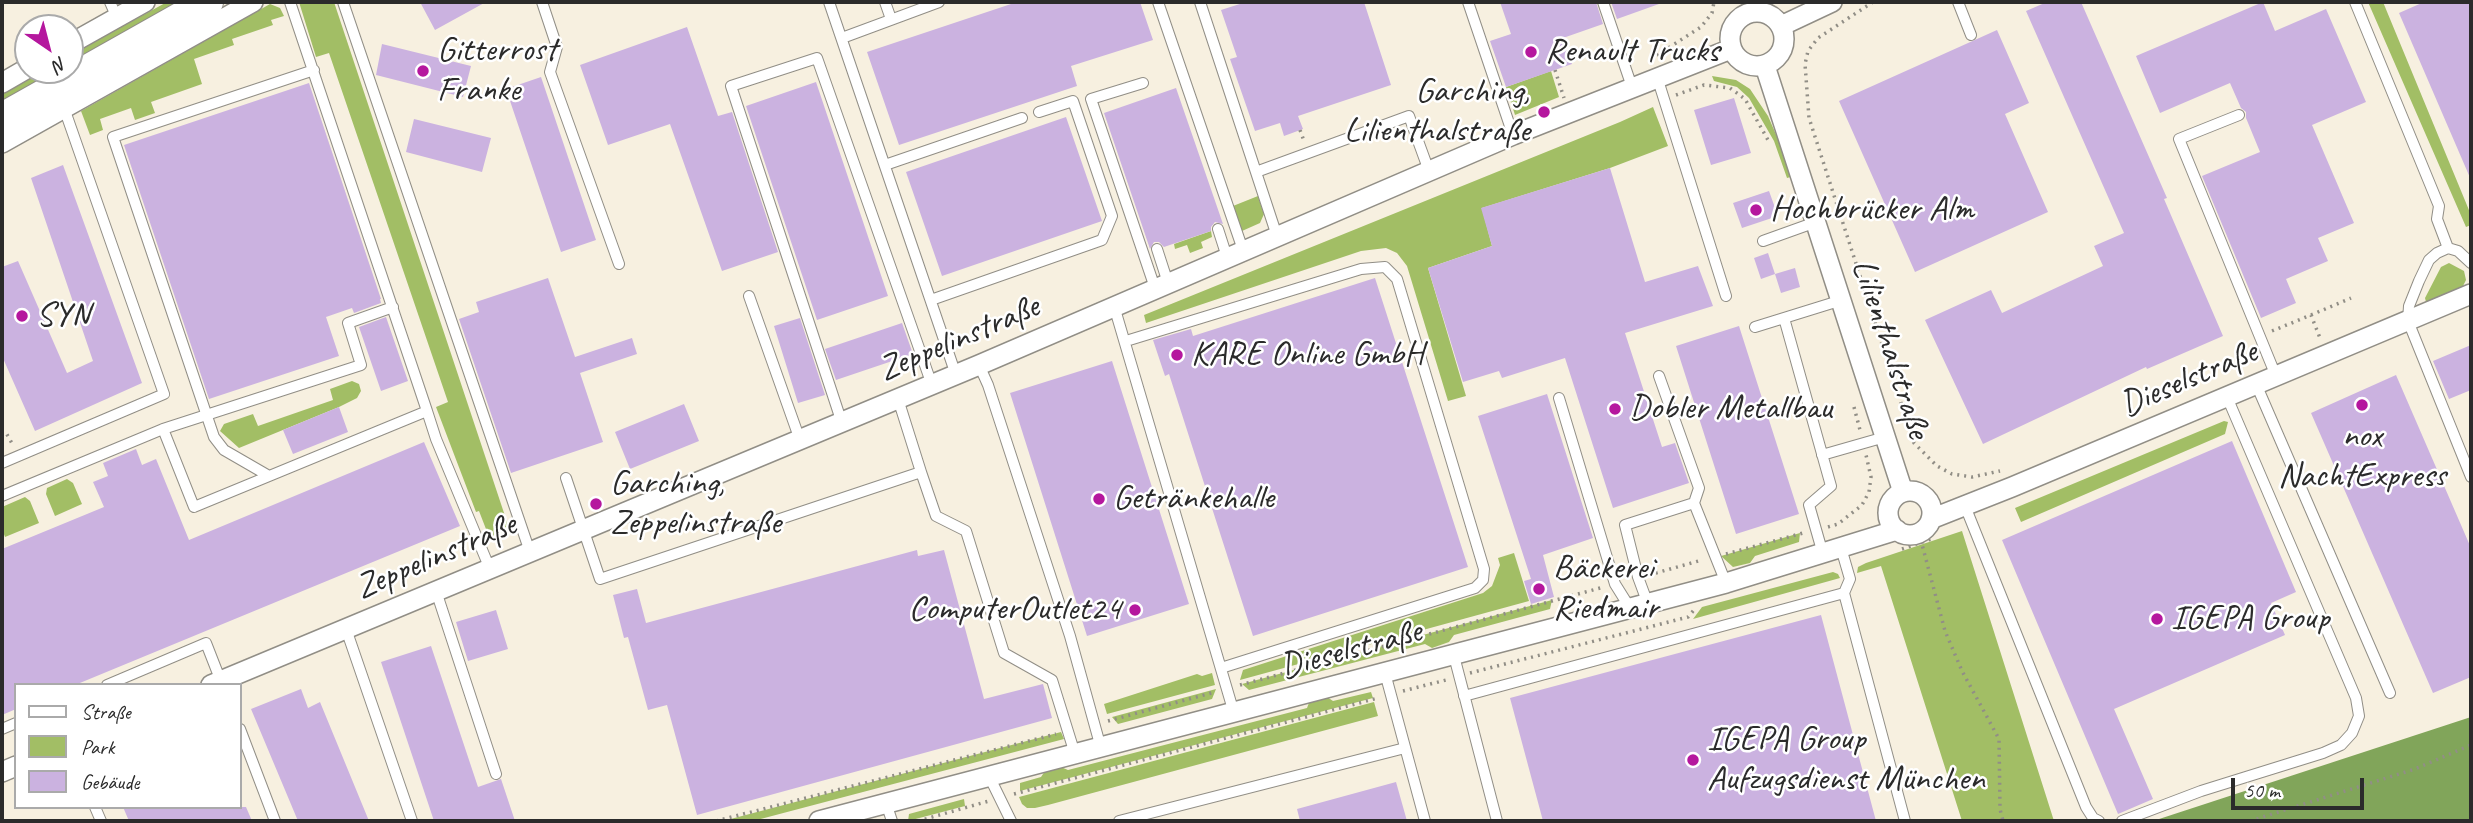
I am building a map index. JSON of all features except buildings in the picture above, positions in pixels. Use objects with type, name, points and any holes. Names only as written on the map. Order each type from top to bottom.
[{"type":"main road","points":[[2,118],[208,2]]},
{"type":"street","points":[[84,33],[113,10],[145,2]]},
{"type":"street","points":[[2,143],[253,2]]},
{"type":"street","points":[[1781,26],[1832,2]]},
{"type":"street","points":[[1748,7],[1771,16],[1781,26],[1784,42],[1782,50],[1765,66],[1749,66],[1741,62],[1731,49],[1731,31],[1748,7]]},
{"type":"street","name":"Zeppelinstraße","points":[[218,683],[956,375],[1569,113],[1630,80],[1657,77],[1731,49]]},
{"type":"street","name":"Lilienthalstraße","points":[[1765,66],[1903,492]]},
{"type":"street","name":"Dieselstraße","points":[[1925,526],[1965,506],[2471,294]]},
{"type":"street","points":[[1916,492],[1922,495],[1930,505],[1925,526],[1908,534],[1897,530],[1889,520],[1889,506],[1897,495],[1916,492]]},
{"type":"street","name":"Dieselstraße","points":[[818,821],[889,812],[989,776],[1726,583],[1897,530]]},
{"type":"lane","points":[[290,2],[436,439],[490,569]]},
{"type":"lane","points":[[343,2],[530,552]]},
{"type":"lane","points":[[542,2],[557,47],[550,72],[619,264]]},
{"type":"lane","points":[[829,2],[956,375]]},
{"type":"lane","points":[[885,2],[891,19]]},
{"type":"lane","points":[[842,37],[939,2]]},
{"type":"lane","points":[[1158,2],[1235,254]]},
{"type":"lane","points":[[1199,2],[1277,236]]},
{"type":"lane","points":[[1468,2],[1513,135]]},
{"type":"lane","points":[[1604,2],[1630,80]]},
{"type":"lane","points":[[1958,2],[1972,35]]},
{"type":"lane","points":[[2355,2],[2439,206],[2437,219],[2448,248]]},
{"type":"lane","points":[[842,423],[731,86],[817,58],[932,385]]},
{"type":"lane","points":[[269,476],[224,450],[214,437],[113,137],[314,70]]},
{"type":"lane","points":[[1657,77],[1726,296]]},
{"type":"lane","points":[[1143,83],[1091,99],[1161,286]]},
{"type":"lane","points":[[931,300],[1101,240],[1112,216],[1073,101],[1039,112]]},
{"type":"lane","points":[[2,463],[164,394],[64,108]]},
{"type":"lane","points":[[2239,115],[2179,139],[2276,376]]},
{"type":"lane","points":[[1256,172],[1409,116],[1429,171]]},
{"type":"lane","points":[[885,165],[1022,118]]},
{"type":"lane","points":[[1763,241],[1816,222]]},
{"type":"lane","points":[[1218,229],[1235,254]]},
{"type":"lane","points":[[2471,263],[2458,251],[2448,248],[2429,260],[2409,306],[2407,321],[2471,477]]},
{"type":"lane","points":[[1157,250],[1161,286]]},
{"type":"lane","points":[[1126,341],[1361,269],[1385,267],[1397,279],[1484,569],[1483,580],[1475,588],[1221,668]]},
{"type":"lane","points":[[749,296],[800,440]]},
{"type":"lane","points":[[1755,327],[1842,300]]},
{"type":"lane","points":[[1114,306],[1234,713]]},
{"type":"lane","points":[[2,496],[163,429],[361,365],[348,323],[393,307]]},
{"type":"lane","points":[[1784,318],[1831,486],[1808,505],[1817,531],[1850,579],[1844,593],[1905,821]]},
{"type":"lane","points":[[979,365],[988,385],[1070,636],[1101,748]]},
{"type":"lane","points":[[1659,376],[1699,488],[1694,503],[1726,583]]},
{"type":"lane","points":[[2256,384],[2390,693]]},
{"type":"lane","points":[[1559,397],[1615,584],[1639,606]]},
{"type":"lane","points":[[2122,821],[2201,791],[2323,753],[2341,745],[2352,733],[2359,716],[2356,698],[2227,397]]},
{"type":"lane","points":[[898,399],[936,516],[966,531],[1004,653],[1052,680],[1075,754]]},
{"type":"lane","points":[[163,429],[194,507],[427,411]]},
{"type":"lane","points":[[1822,455],[1885,437]]},
{"type":"lane","points":[[566,478],[600,579],[921,472]]},
{"type":"lane","points":[[1639,606],[1639,578],[1625,525],[1694,503]]},
{"type":"lane","points":[[1965,506],[2086,807],[2093,818],[2099,821]]},
{"type":"lane","points":[[436,591],[496,774]]},
{"type":"lane","points":[[1464,696],[1844,593]]},
{"type":"lane","points":[[346,629],[412,821]]},
{"type":"lane","points":[[112,683],[206,643],[218,683]]},
{"type":"lane","points":[[1454,656],[1497,821]]},
{"type":"lane","points":[[1385,673],[1425,821]]},
{"type":"lane","points":[[242,734],[275,821]]},
{"type":"lane","points":[[1119,821],[1405,748]]},
{"type":"lane","points":[[989,776],[1011,821]]},
{"type":"path","points":[[1630,80],[1701,27],[1712,13],[1714,2]]},
{"type":"path","points":[[1873,2],[1818,38],[1808,51],[1805,64],[1809,118],[1914,443],[1937,466],[1952,474],[1972,477],[2010,467]]},
{"type":"path","points":[[1555,70],[1569,113]]},
{"type":"path","points":[[1664,98],[1704,85],[1730,88],[1745,99],[1770,144]]},
{"type":"path","points":[[2265,325],[2268,332],[2350,298]]},
{"type":"path","points":[[2311,315],[2321,340]]},
{"type":"path","points":[[1639,578],[1817,531],[1838,524],[1862,505],[1871,477],[1852,395]]},
{"type":"path","points":[[2,423],[3,431],[18,457]]},
{"type":"path","points":[[1925,526],[1945,631],[1962,671],[1999,739],[2000,809],[2003,821]]},
{"type":"path","points":[[1095,724],[1615,584]]},
{"type":"path","points":[[716,821],[1069,731]]},
{"type":"path","points":[[2250,821],[2415,769],[2471,745]]},
{"type":"green space","points":[[167,2],[182,2],[84,56],[84,47]]},
{"type":"green space","points":[[299,2],[334,2],[511,534],[491,542],[479,511],[476,512],[436,407],[448,402],[329,53],[316,57]]},
{"type":"green space","points":[[2368,2],[2383,2],[2471,215],[2471,225],[2466,227]]},
{"type":"green space","points":[[270,4],[280,8],[284,16],[271,20],[273,25],[232,39],[234,45],[194,59],[202,84],[151,102],[155,113],[135,120],[131,108],[100,119],[103,130],[90,135],[81,111]]},
{"type":"green space","points":[[1551,71],[1559,97],[1515,115],[1506,87]]},
{"type":"green space","points":[[1712,76],[1736,80],[1750,89],[1768,116],[1794,176],[1787,178],[1774,141],[1749,98],[1737,87],[1714,81]]},
{"type":"green space","points":[[18,84],[35,84],[2,103],[2,93]]},
{"type":"green space","points":[[1653,107],[1668,146],[1610,168],[1482,208],[1492,246],[1428,268],[1466,396],[1448,401],[1407,266],[1397,253],[1386,248],[1361,251],[1146,323],[1144,315]]},
{"type":"green space","points":[[1258,196],[1264,214],[1260,223],[1242,231],[1233,206]]},
{"type":"green space","points":[[1211,231],[1212,237],[1201,242],[1203,248],[1190,253],[1187,245],[1175,249],[1174,244]]},
{"type":"green space","points":[[2449,263],[2464,271],[2466,280],[2461,290],[2426,302],[2425,298],[2441,267]]},
{"type":"green space","points":[[352,381],[359,384],[361,391],[357,398],[239,448],[220,431],[224,424],[253,414],[258,426],[333,400],[330,389]]},
{"type":"green space","points":[[2224,421],[2228,422],[2225,434],[2021,522],[2015,508]]},
{"type":"green space","points":[[67,479],[73,483],[82,504],[55,516],[46,494],[47,488]]},
{"type":"green space","points":[[25,497],[30,501],[39,523],[5,537],[2,529],[2,507]]},
{"type":"green space","points":[[1962,531],[2054,821],[1962,821],[1881,566],[1857,573],[1858,567],[1866,563]]},
{"type":"green space","points":[[1800,533],[1799,542],[1755,556],[1750,563],[1733,567],[1721,556]]},
{"type":"green space","points":[[1514,553],[1529,601],[1240,680],[1243,670],[1483,593],[1492,586],[1500,565],[1498,558]]},
{"type":"green space","points":[[1833,572],[1840,578],[1693,619],[1702,607]]},
{"type":"green space","points":[[1552,600],[1550,609],[1454,635],[1449,642],[1432,648],[1425,644],[1249,690],[1242,684]]},
{"type":"green space","points":[[1212,673],[1215,685],[1107,714],[1104,704],[1197,674],[1202,676]]},
{"type":"green space","points":[[1216,689],[1212,699],[1118,724],[1112,717]]},
{"type":"green space","points":[[1371,692],[1373,698],[1020,791],[1020,783],[1041,777],[1045,771],[1061,767],[1068,770],[1307,708],[1310,700],[1327,697],[1333,701]]},
{"type":"green space","points":[[1374,702],[1378,716],[1048,805],[1027,808],[1019,797]]},
{"type":"green space","points":[[2471,717],[2471,821],[2153,821]]},
{"type":"green space","points":[[1061,732],[1064,739],[753,821],[723,821]]},
{"type":"green space","points":[[964,799],[965,806],[908,821],[909,814]]},
{"type":"place","name":"Renault Trucks","points":[[1531,52]]},
{"type":"place","name":"Gitterrost Franke","points":[[423,71]]},
{"type":"place","name":"Garching, Lilienthalstraße","points":[[1544,112]]},
{"type":"place","name":"Hochbrücker Alm","points":[[1756,210]]},
{"type":"place","name":"SYN","points":[[22,316]]},
{"type":"place","name":"KARE Online GmbH","points":[[1177,355]]},
{"type":"place","name":"nox NachtExpress","points":[[2362,405]]},
{"type":"place","name":"Dobler Metallbau","points":[[1615,409]]},
{"type":"place","name":"Getränkehalle","points":[[1099,499]]},
{"type":"place","name":"Garching, Zeppelinstraße","points":[[596,504]]},
{"type":"place","name":"Bäckerei Riedmair","points":[[1539,589]]},
{"type":"place","name":"ComputerOutlet24","points":[[1135,610]]},
{"type":"place","name":"IGEPA Group","points":[[2157,619]]},
{"type":"place","name":"IGEPA Group Aufzugsdienst München","points":[[1693,760]]}]
